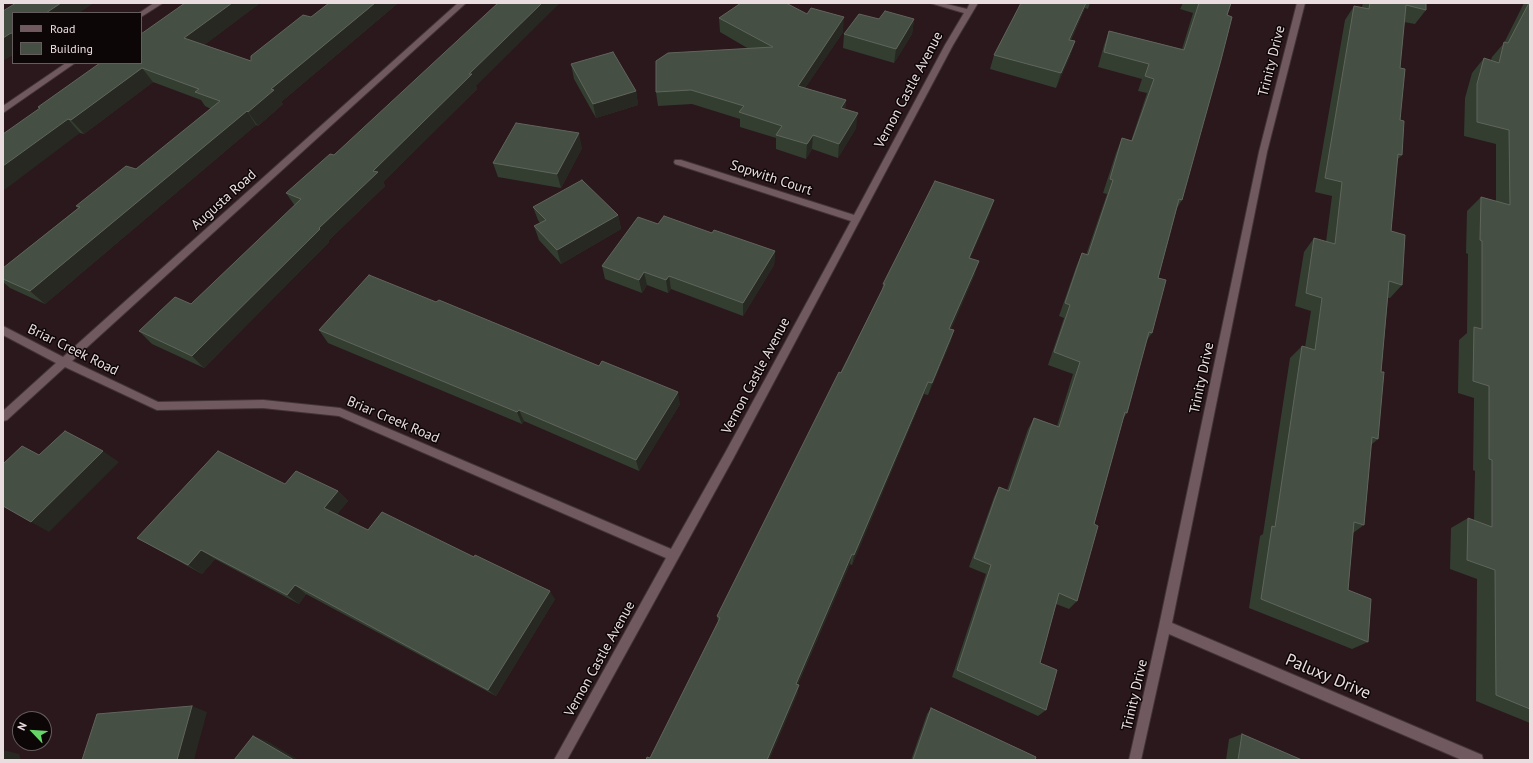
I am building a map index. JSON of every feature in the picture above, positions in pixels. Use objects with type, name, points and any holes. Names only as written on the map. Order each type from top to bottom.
[{"type":"street","points":[[142,14],[159,3]]},
{"type":"street","name":"Augusta Road","points":[[3,417],[462,3]]},
{"type":"street","points":[[934,3],[971,7]]},
{"type":"street","name":"Trinity Drive","points":[[1135,760],[1165,626],[1263,152],[1301,3]]},
{"type":"street","name":"Vernon Castle Avenue","points":[[560,760],[674,556],[971,7]]},
{"type":"street","points":[[3,110],[70,64]]},
{"type":"street","name":"Sopwith Court","points":[[678,162],[856,219]]},
{"type":"street","name":"Briar Creek Road","points":[[3,330],[64,362],[157,406],[263,404],[340,412],[674,556]]},
{"type":"street","name":"Paluxy Drive","points":[[1165,626],[1477,760]]},
{"type":"building","points":[[16,3],[61,3],[48,12],[12,12],[12,34],[3,38],[3,11]]},
{"type":"building","points":[[185,3],[232,3],[184,38],[251,61],[251,56],[303,15],[311,17],[329,3],[375,3],[271,89],[274,90],[248,112],[247,111],[30,291],[3,279],[3,268],[80,207],[76,206],[126,166],[136,169],[220,101],[195,92],[199,89],[142,68],[71,120],[68,119],[3,166],[3,134],[99,64],[142,64],[142,33]]},
{"type":"building","points":[[498,3],[542,3],[373,171],[378,172],[319,228],[320,229],[192,356],[139,331],[175,297],[191,304],[301,199],[286,193],[330,154],[334,155]]},
{"type":"building","points":[[741,3],[786,3],[807,14],[811,8],[844,17],[798,86],[846,100],[841,108],[858,113],[839,144],[813,135],[807,144],[776,135],[782,126],[739,112],[744,106],[691,90],[656,92],[656,61],[668,53],[773,47],[719,18]]},
{"type":"building","points":[[1021,3],[1086,3],[1069,40],[1075,41],[1061,73],[994,55]]},
{"type":"building","points":[[1199,3],[1231,3],[1227,15],[1232,17],[1182,200],[1179,199],[1158,278],[1166,280],[1152,333],[1149,332],[1127,413],[1125,412],[1094,524],[1098,526],[1077,601],[1059,593],[1040,663],[1057,670],[1046,710],[957,670],[991,565],[974,558],[999,487],[1009,491],[1034,418],[1059,427],[1080,362],[1054,352],[1070,305],[1065,303],[1082,253],[1088,255],[1113,180],[1110,179],[1122,138],[1132,141],[1154,79],[1145,76],[1149,64],[1104,52],[1109,31],[1184,50]]},
{"type":"building","points":[[1370,3],[1426,3],[1426,10],[1406,5],[1400,68],[1405,69],[1400,120],[1404,121],[1402,155],[1398,154],[1391,231],[1405,235],[1402,285],[1389,281],[1381,372],[1384,372],[1378,439],[1372,437],[1364,525],[1354,522],[1348,590],[1371,599],[1368,642],[1261,599],[1272,526],[1275,527],[1302,346],[1315,350],[1322,298],[1306,293],[1314,238],[1335,244],[1342,182],[1325,178],[1354,6],[1369,9]]},
{"type":"building","points":[[1529,3],[1530,709],[1496,695],[1495,570],[1467,560],[1468,518],[1492,527],[1492,460],[1489,459],[1489,386],[1473,381],[1474,327],[1482,329],[1482,241],[1480,240],[1481,197],[1510,205],[1509,130],[1477,122],[1477,84],[1484,58],[1499,63],[1504,42],[1508,43]]},
{"type":"building","points":[[885,11],[914,19],[896,49],[844,34],[859,14],[879,19]]},
{"type":"building","points":[[613,52],[636,91],[593,104],[571,64]]},
{"type":"building","points":[[516,123],[579,133],[557,174],[493,163]]},
{"type":"building","points":[[582,180],[618,215],[557,250],[534,226],[546,220],[533,207]]},
{"type":"building","points":[[935,181],[994,200],[969,258],[979,261],[949,329],[954,330],[932,383],[928,382],[854,555],[852,554],[796,684],[799,685],[767,760],[646,760],[647,757],[650,758],[720,618],[717,616],[839,372],[841,373],[885,284],[883,284]]},
{"type":"building","points":[[664,216],[712,233],[714,230],[775,251],[743,303],[669,276],[666,280],[644,272],[639,280],[602,266],[638,217],[658,224]]},
{"type":"building","points":[[369,275],[436,302],[439,300],[599,366],[602,361],[678,392],[636,460],[519,410],[517,412],[319,330]]},
{"type":"building","points":[[65,431],[103,451],[31,522],[3,506],[3,464],[22,446],[39,455]]},
{"type":"building","points":[[218,451],[285,484],[296,471],[338,491],[324,508],[368,530],[382,512],[474,557],[475,555],[550,591],[488,690],[295,585],[287,595],[201,550],[188,565],[137,538]]},
{"type":"building","points":[[192,706],[177,760],[82,760],[97,714]]},
{"type":"building","points":[[931,708],[1036,757],[1035,760],[913,760]]},
{"type":"building","points":[[1242,734],[1302,760],[1238,760]]},
{"type":"building","points":[[253,736],[294,760],[234,760]]}]
